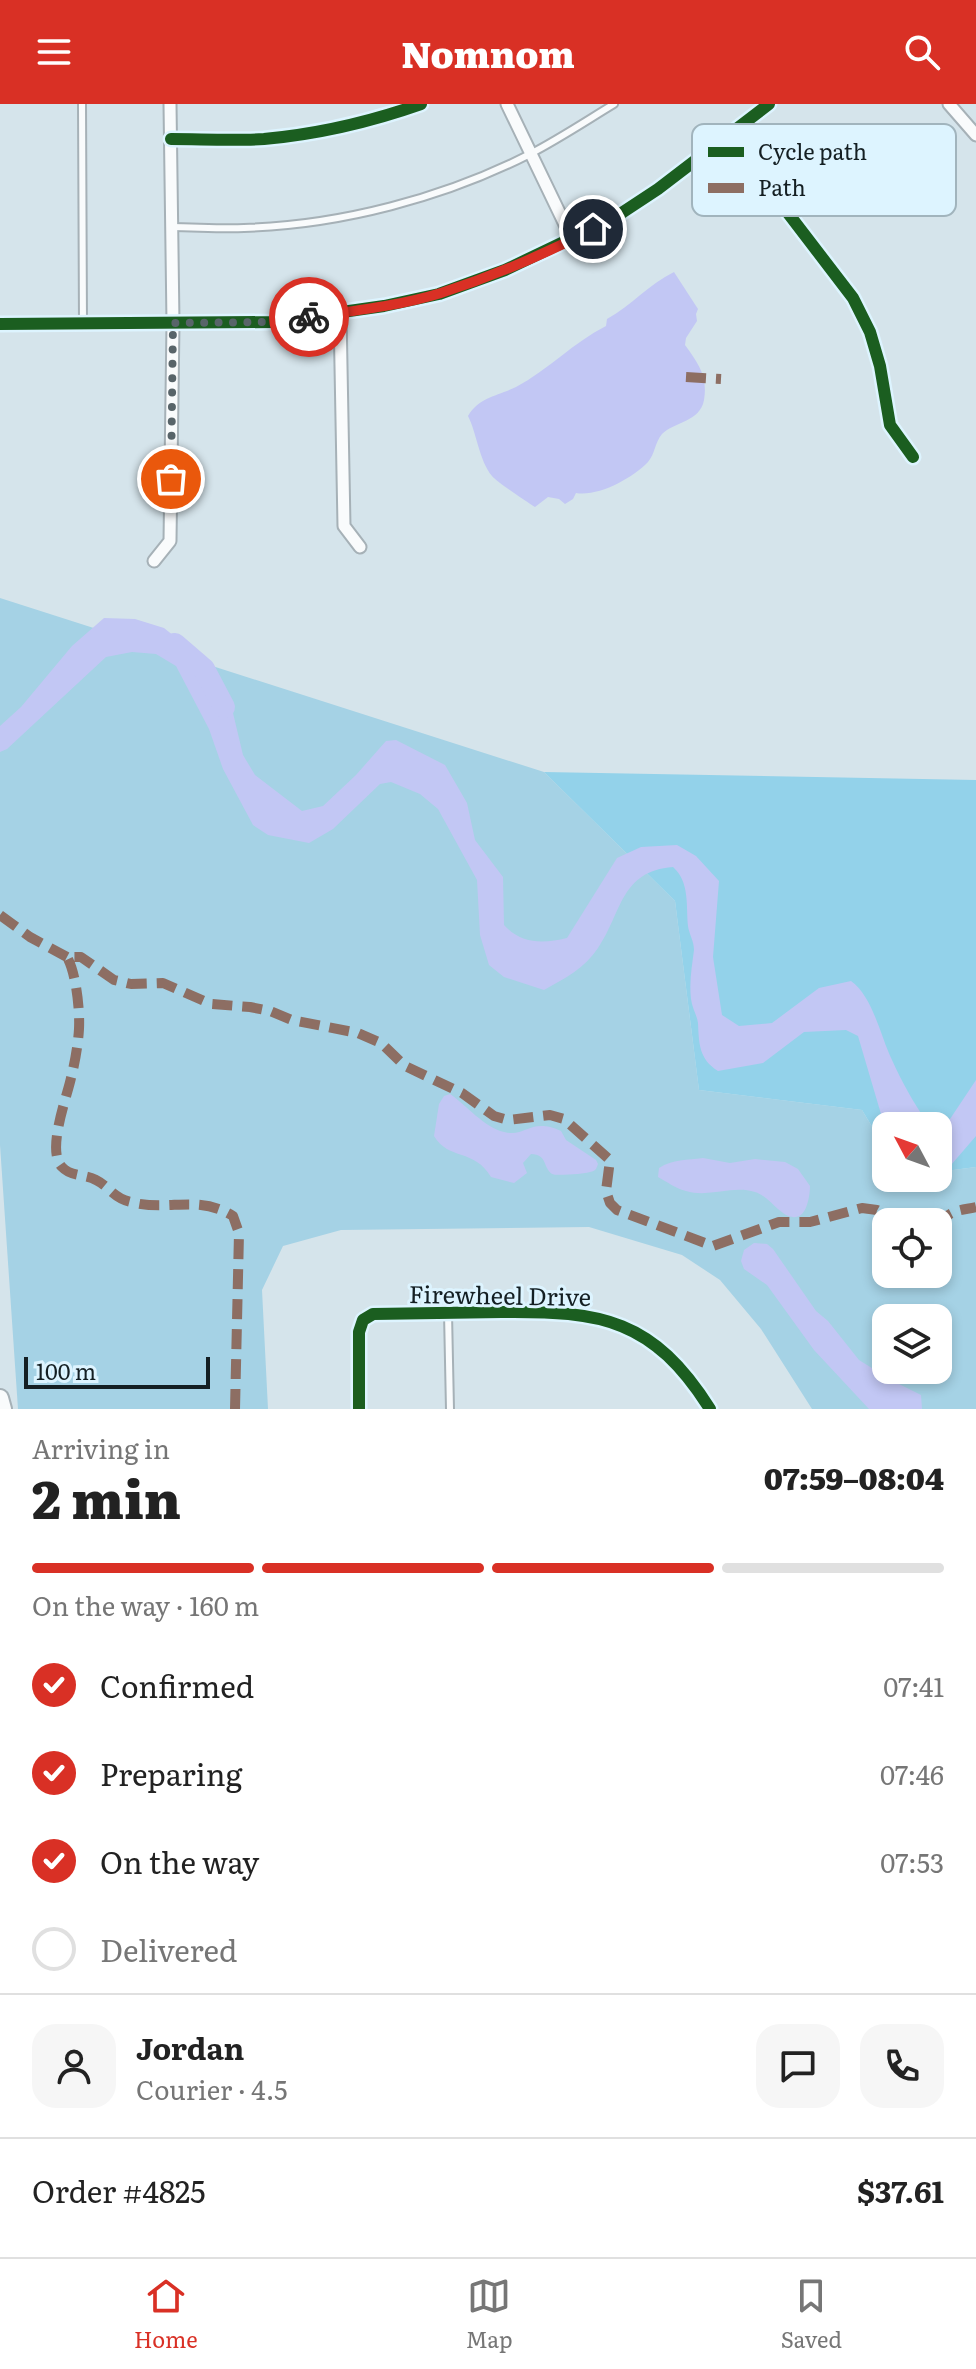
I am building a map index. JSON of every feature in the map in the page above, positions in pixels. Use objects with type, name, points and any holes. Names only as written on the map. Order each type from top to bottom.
[{"type":"main road","points":[[0,1398],[3,1409]]},
{"type":"street","points":[[154,561],[170,541],[173,323],[170,104]]},
{"type":"street","points":[[171,139],[261,139],[325,131],[421,104]]},
{"type":"street","points":[[507,104],[572,239]]},
{"type":"street","points":[[744,124],[769,104]]},
{"type":"street","points":[[949,104],[976,135]]},
{"type":"street","points":[[0,324],[272,322],[439,294],[505,270],[572,239],[625,211],[692,163]]},
{"type":"street","points":[[790,216],[853,298],[870,332],[880,366],[890,425],[913,457]]},
{"type":"street","points":[[340,313],[344,526],[360,547]]},
{"type":"street","name":"Firewheel Drive","points":[[359,1409],[359,1332],[363,1320],[373,1314],[448,1313],[574,1314],[610,1320],[664,1350],[681,1366],[710,1409]]},
{"type":"lane","points":[[82,104],[83,324]]},
{"type":"lane","points":[[171,227],[278,226],[354,213],[442,190],[530,154],[614,104]]},
{"type":"lane","points":[[448,1313],[450,1409]]},
{"type":"shaded area","points":[[674,272],[698,309],[697,321],[685,345],[698,364],[705,384],[704,400],[697,413],[662,434],[650,459],[634,474],[604,489],[576,493],[565,504],[548,497],[535,507],[495,479],[484,462],[468,416],[472,410],[483,401],[539,373],[606,326],[607,319],[656,282]]},
{"type":"shaded area","points":[[0,598],[544,772],[675,901],[699,1090],[862,1110],[872,1127],[872,1192],[952,1192],[952,1170],[976,1167],[976,1409],[812,1409],[761,1329],[720,1280],[682,1255],[589,1227],[341,1230],[283,1246],[262,1290],[268,1409],[18,1409],[0,1145]]},
{"type":"shaded area","points":[[104,618],[135,619],[164,628],[184,644],[233,713],[243,755],[255,775],[302,811],[323,806],[386,741],[396,740],[445,765],[467,803],[475,840],[503,877],[504,925],[525,939],[541,942],[567,938],[617,858],[641,847],[677,845],[696,856],[719,881],[713,957],[722,1015],[739,1026],[772,1023],[819,988],[851,981],[870,1006],[896,1068],[920,1112],[880,1112],[858,1036],[846,1030],[804,1032],[763,1063],[718,1071],[712,1066],[701,1050],[691,999],[694,950],[688,926],[685,887],[673,867],[642,876],[632,885],[598,948],[566,977],[544,990],[504,977],[489,965],[480,935],[477,880],[438,809],[420,794],[391,782],[380,784],[333,829],[309,843],[268,835],[253,825],[223,769],[209,729],[176,666],[156,654],[132,652],[106,657],[7,749],[0,752],[0,726],[21,707],[72,646]]},
{"type":"shaded area","points":[[544,772],[976,780],[976,1167],[952,1170],[952,1112],[872,1112],[872,1127],[862,1110],[699,1090],[675,901]]},
{"type":"shaded area","points":[[976,1080],[976,1136],[952,1164],[952,1116]]},
{"type":"shaded area","points":[[450,1094],[483,1121],[504,1132],[542,1126],[561,1131],[566,1140],[598,1164],[594,1171],[554,1175],[540,1156],[531,1154],[523,1163],[527,1173],[514,1183],[491,1177],[477,1162],[447,1149],[434,1136],[439,1104],[444,1096]]},
{"type":"shaded area","points":[[703,1158],[730,1163],[755,1159],[785,1162],[798,1169],[810,1186],[803,1213],[796,1217],[786,1215],[755,1192],[695,1193],[679,1189],[658,1177],[659,1168],[664,1165]]},
{"type":"shaded area","points":[[754,1243],[767,1244],[773,1249],[816,1311],[828,1321],[859,1360],[872,1368],[872,1384],[899,1384],[921,1395],[922,1409],[869,1409],[814,1350],[767,1285],[744,1269],[741,1261],[744,1250]]},
{"type":"waterway","points":[[175,644],[204,669],[224,707]]},
{"type":"marked path","points":[[686,377],[721,379]]},
{"type":"marked path","points":[[0,915],[30,937],[67,957]]},
{"type":"marked path","points":[[235,1409],[239,1233],[233,1216],[207,1206],[145,1205],[125,1200],[96,1180],[66,1170],[58,1159],[57,1137],[74,1066],[79,1029],[77,992],[67,957],[81,957],[114,980],[131,984],[163,983],[211,1004],[250,1007],[292,1020],[358,1033],[381,1043],[405,1066],[462,1093],[494,1116],[508,1120],[550,1115],[564,1119],[610,1160],[606,1191],[610,1203],[617,1210],[713,1246],[779,1222],[810,1222],[862,1208],[872,1209]]},
{"type":"marked path","points":[[952,1213],[976,1207]]},
{"type":"cycle path","points":[[171,139],[284,137],[344,126],[421,104]]},
{"type":"cycle path","points":[[743,124],[769,104]]},
{"type":"cycle path","points":[[0,324],[272,322],[384,306],[439,294],[505,270],[614,218],[692,163]]},
{"type":"cycle path","points":[[790,216],[853,298],[870,332],[880,366],[890,425],[913,457]]},
{"type":"cycle path","points":[[359,1409],[359,1332],[363,1320],[373,1314],[502,1312],[569,1314],[622,1326],[646,1338],[668,1356],[710,1409]]},
{"type":"way so far","points":[[171,479],[173,323],[272,322],[309,317]]},
{"type":"route","points":[[309,317],[439,294],[505,270],[593,229]]}]
